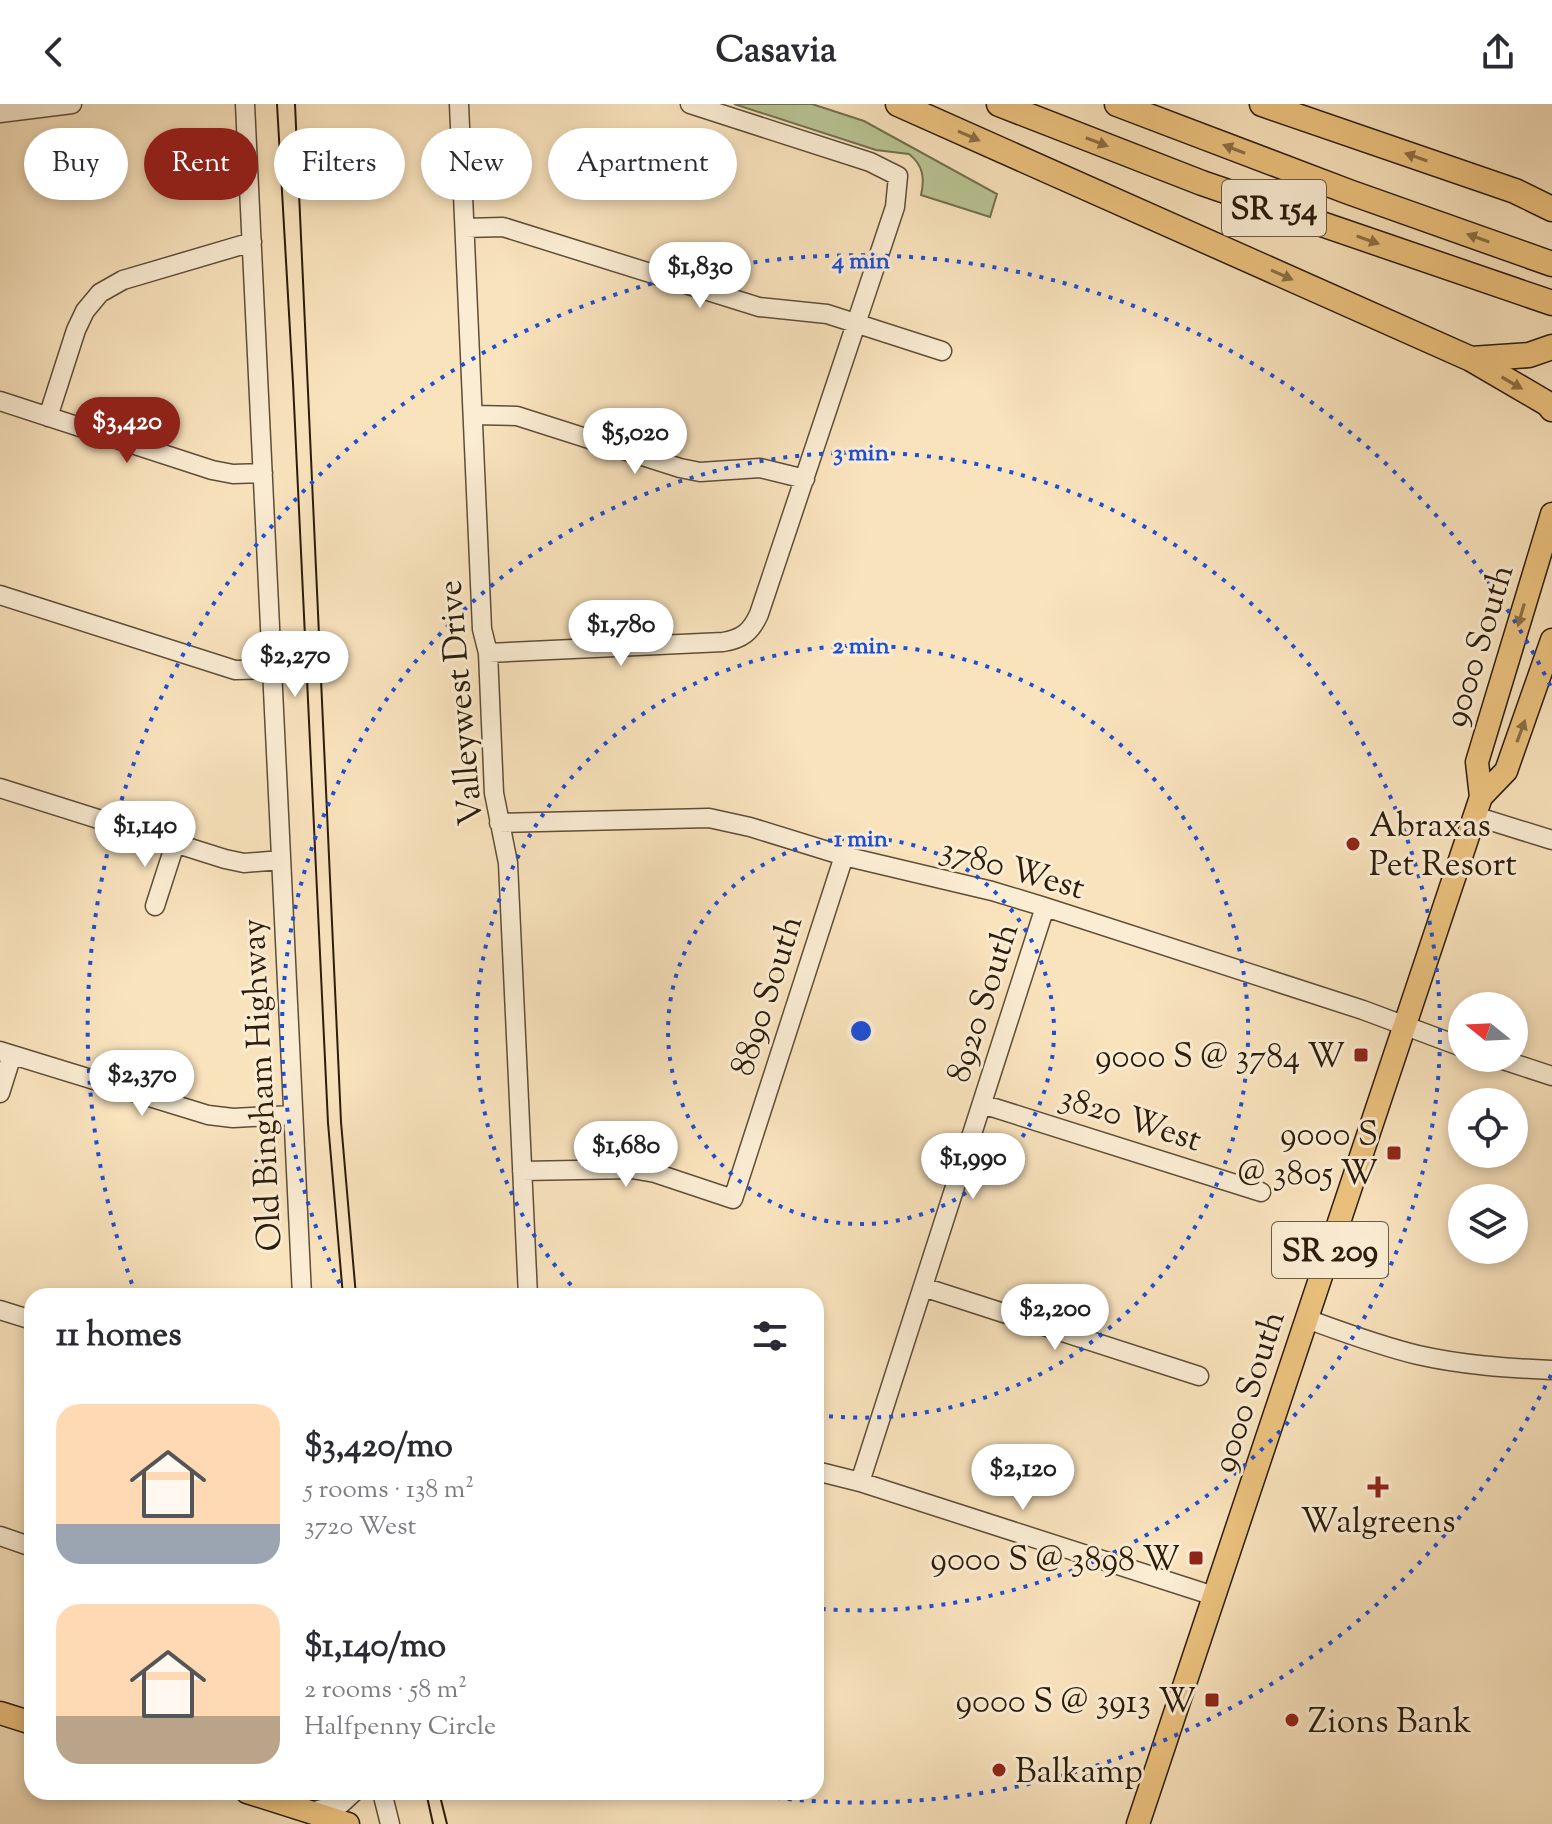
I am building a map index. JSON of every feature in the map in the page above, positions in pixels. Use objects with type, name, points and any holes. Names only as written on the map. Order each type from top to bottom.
[{"type":"highway","points":[[898,104],[1471,359],[1552,409]]},
{"type":"highway","name":"SR 154","points":[[999,104],[1202,183],[1552,303]]},
{"type":"highway","name":"SR 154","points":[[1117,104],[1349,192],[1552,264]]},
{"type":"highway","points":[[1262,104],[1515,191],[1552,209]]},
{"type":"highway","points":[[1515,191],[1552,195]]},
{"type":"highway","points":[[1471,359],[1529,355],[1552,347]]},
{"type":"main road","name":"9000 South","points":[[1138,1824],[1478,806],[1477,762],[1552,514]]},
{"type":"main road","name":"9000 South","points":[[1478,806],[1506,771],[1552,640]]},
{"type":"main road","points":[[0,1713],[24,1720]]},
{"type":"main road","points":[[272,1800],[348,1824]]},
{"type":"street","points":[[0,113],[72,104]]},
{"type":"street","name":"Old Bingham Highway","points":[[245,104],[302,1288]]},
{"type":"street","name":"Valleywest Drive","points":[[459,104],[482,629],[488,653],[494,793],[508,863],[528,1288]]},
{"type":"street","points":[[488,653],[723,642],[750,632],[759,614],[895,207],[898,176],[870,162],[690,104]]},
{"type":"street","points":[[465,228],[503,227],[759,307],[813,311],[942,351]]},
{"type":"street","points":[[48,417],[76,330],[85,311],[100,293],[123,280],[252,242]]},
{"type":"street","points":[[0,401],[222,473],[263,473]]},
{"type":"street","points":[[473,415],[517,416],[700,472],[760,468],[805,479]]},
{"type":"street","points":[[0,595],[217,666],[251,672],[272,669]]},
{"type":"street","points":[[0,788],[244,863],[281,860]]},
{"type":"street","points":[[1478,806],[1552,840]]},
{"type":"street","name":"3780 West","points":[[499,823],[709,818],[1045,907],[1363,1010],[1448,1042]]},
{"type":"street","points":[[155,906],[175,844]]},
{"type":"street","name":"8890 South","points":[[522,1171],[632,1169],[655,1173],[733,1199],[844,856]]},
{"type":"street","name":"8920 South","points":[[860,1482],[1045,907]]},
{"type":"street","points":[[0,1093],[6,1053],[208,1115],[233,1118],[293,1115]]},
{"type":"street","points":[[1528,1068],[1552,1076]]},
{"type":"street","name":"3820 West","points":[[982,1104],[1261,1192]]},
{"type":"street","points":[[923,1287],[1199,1376]]},
{"type":"street","points":[[0,1310],[24,1318]]},
{"type":"street","points":[[1307,1319],[1434,1359],[1492,1368],[1552,1370]]},
{"type":"street","points":[[824,1473],[1214,1596]]},
{"type":"street","points":[[0,1536],[24,1544]]},
{"type":"street","points":[[310,1812],[345,1800]]},
{"type":"street","points":[[384,1800],[390,1824]]},
{"type":"green space","points":[[734,104],[812,104],[864,121],[997,194],[990,217],[921,195],[922,172],[909,154],[876,150]]},
{"type":"tram line","points":[[277,104],[328,1123],[342,1288]]},
{"type":"tram line","points":[[295,104],[341,1122],[355,1288]]},
{"type":"tram line","points":[[428,1800],[433,1824]]},
{"type":"tram line","points":[[441,1800],[447,1824]]},
{"type":"place","name":"Abraxas Pet Resort","points":[[1353,844]]},
{"type":"place","name":"9000 S @ 3784 W","points":[[1361,1055]]},
{"type":"place","name":"9000 S @ 3805 W","points":[[1394,1153]]},
{"type":"place","name":"Walgreens","points":[[1378,1487]]},
{"type":"place","name":"9000 S @ 3898 W","points":[[1196,1558]]},
{"type":"place","name":"9000 S @ 3913 W","points":[[1212,1700]]},
{"type":"place","name":"Zions Bank","points":[[1292,1720]]},
{"type":"place","name":"Balkamp","points":[[999,1770]]}]
